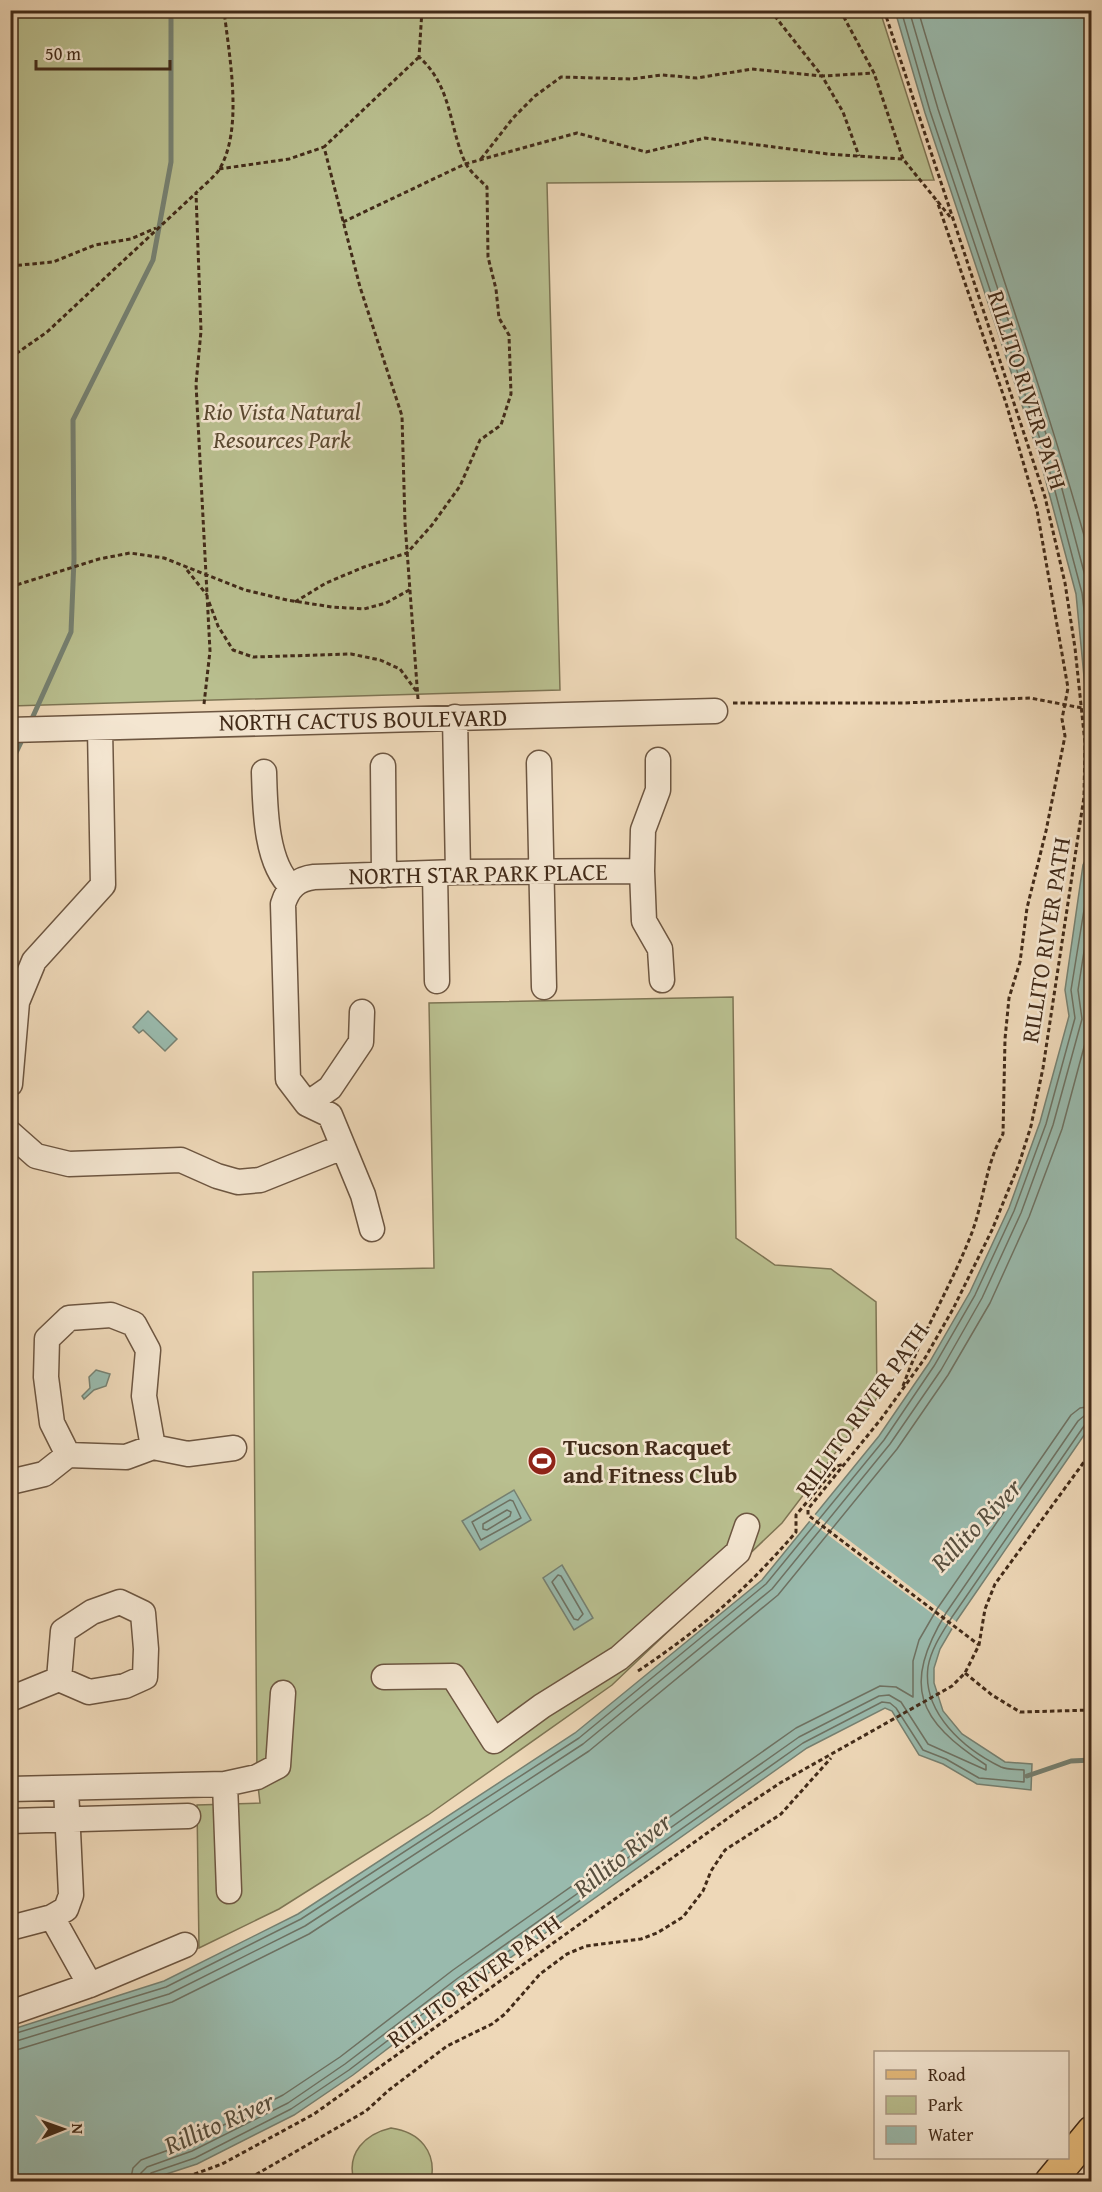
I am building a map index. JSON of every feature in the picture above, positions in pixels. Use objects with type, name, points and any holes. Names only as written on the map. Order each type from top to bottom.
[{"type":"main road","points":[[1069,2158],[1092,2131]]},
{"type":"main road","points":[[1050,2181],[1068,2159]]},
{"type":"street","name":"NORTH CACTUS BOULEVARD","points":[[10,730],[715,711]]},
{"type":"street","points":[[437,981],[446,873],[454,717]]},
{"type":"street","points":[[10,1084],[17,1002],[34,961],[103,885],[100,729]]},
{"type":"street","name":"NORTH STAR PARK PLACE","points":[[658,760],[658,790],[643,830],[642,871],[644,921],[660,949],[662,980]]},
{"type":"street","points":[[539,763],[544,987]]},
{"type":"street","points":[[383,766],[384,875]]},
{"type":"street","points":[[264,772],[266,829],[288,884],[284,904],[288,1079],[307,1104],[330,1115],[363,1195],[372,1229]]},
{"type":"street","name":"NORTH STAR PARK PLACE","points":[[288,884],[303,878],[314,877],[542,871],[642,871]]},
{"type":"street","points":[[307,1104],[330,1088],[361,1042],[363,1012]]},
{"type":"street","points":[[10,1133],[36,1156],[69,1164],[181,1160],[217,1176],[238,1182],[260,1180],[330,1152]]},
{"type":"street","points":[[68,1455],[52,1423],[46,1377],[47,1339],[69,1318],[111,1315],[134,1324],[148,1350],[144,1396],[153,1447]]},
{"type":"street","points":[[10,1482],[44,1474],[68,1455],[126,1457],[153,1447],[188,1454],[234,1448]]},
{"type":"street","points":[[384,1677],[453,1676],[494,1741],[542,1706],[627,1651],[738,1552],[747,1526]]},
{"type":"street","points":[[10,1699],[59,1679]]},
{"type":"street","points":[[10,1790],[225,1784],[256,1777],[278,1766],[283,1693]]},
{"type":"street","points":[[225,1784],[228,1891]]},
{"type":"street","points":[[10,1928],[52,1917],[66,1909],[71,1895],[66,1788]]},
{"type":"street","points":[[10,1821],[188,1816]]},
{"type":"street","points":[[52,1917],[90,1985]]},
{"type":"street","points":[[10,2013],[90,1985],[185,1946]]},
{"type":"path","points":[[10,358],[47,332],[219,170],[228,141],[234,105],[224,10]]},
{"type":"path","points":[[219,170],[289,159],[324,147],[419,57],[422,10]]},
{"type":"path","points":[[770,10],[822,76],[843,112],[859,156]]},
{"type":"path","points":[[840,10],[874,73],[903,159],[952,219]]},
{"type":"path","name":"RILLITO RIVER PATH","points":[[884,10],[1045,497],[1065,582],[1082,708],[1085,742],[1084,797],[1043,1068],[1031,1126],[1019,1164],[983,1249],[953,1309],[902,1390],[808,1509],[808,1515],[979,1645]]},
{"type":"path","points":[[295,602],[326,583],[364,567],[407,554],[432,525],[460,486],[480,440],[501,425],[511,394],[509,335],[499,318],[496,290],[488,256],[486,187],[465,164],[454,119],[432,69],[419,57]]},
{"type":"path","points":[[481,159],[513,117],[535,96],[561,77],[631,79],[662,75],[697,78],[752,69],[822,76],[874,73]]},
{"type":"path","points":[[343,222],[465,164],[577,133],[646,152],[705,138],[903,159]]},
{"type":"path","points":[[324,147],[360,286],[402,416],[407,554],[418,719]]},
{"type":"path","points":[[196,193],[201,331],[196,384],[210,651],[199,724]]},
{"type":"path","points":[[902,1390],[914,1357],[972,1233],[995,1147],[1003,1134],[1005,1039],[1009,998],[1020,962],[1028,908],[1065,736],[1062,719],[1068,688],[1037,510],[1006,403],[937,201]]},
{"type":"path","points":[[10,266],[53,262],[95,245],[131,239],[159,227]]},
{"type":"path","points":[[10,587],[99,559],[130,553],[164,558],[186,569],[245,590],[295,602],[364,609],[386,603],[411,588]]},
{"type":"path","points":[[186,569],[207,596],[218,626],[233,650],[253,657],[351,654],[380,660],[399,669],[418,694]]},
{"type":"path","points":[[715,711],[733,703],[903,703],[1030,698],[1082,708]]},
{"type":"path","name":"RILLITO RIVER PATH","points":[[173,2181],[222,2163],[314,2114],[738,1811],[780,1784],[944,1692],[964,1673],[979,1645],[985,1609],[994,1584],[1092,1451]]},
{"type":"path","points":[[964,1673],[992,1695],[1020,1712],[1092,1710]]},
{"type":"path","points":[[243,2181],[366,2111],[389,2090],[447,2046],[492,2024],[505,2014],[540,1974],[567,1954],[586,1946],[641,1939],[657,1933],[683,1917],[703,1891],[711,1872],[725,1850],[786,1809],[833,1755]]},
{"type":"green space","name":"Rio Vista Natural Resources Park","points":[[10,11],[880,11],[934,180],[547,183],[560,690],[11,706]]},
{"type":"green space","name":"Tucson Racquet and Fitness Club","points":[[733,997],[736,1238],[775,1265],[831,1269],[876,1302],[877,1398],[782,1523],[612,1685],[428,1815],[279,1909],[199,1948],[197,1805],[260,1803],[257,1777],[253,1272],[434,1268],[429,1003]]},
{"type":"green space","points":[[391,2128],[410,2134],[424,2145],[431,2161],[431,2181],[354,2181],[353,2162],[360,2146],[373,2135]]},
{"type":"water","points":[[895,11],[1086,11],[1091,27],[1091,749],[1076,594],[1040,459],[925,113]]},
{"type":"water","name":"Rillito River","points":[[1091,848],[1091,1425],[957,1620],[940,1649],[934,1668],[934,1683],[943,1711],[962,1734],[1005,1762],[1032,1764],[1031,1790],[977,1784],[943,1764],[919,1755],[892,1711],[885,1708],[807,1748],[466,1989],[353,2075],[294,2115],[197,2164],[145,2181],[11,2181],[10,2030],[164,1981],[298,1914],[575,1733],[762,1580],[879,1436],[929,1363],[970,1292],[1009,1208],[1040,1122],[1069,1016],[1065,990],[1083,865]]},
{"type":"water","points":[[148,1011],[177,1039],[165,1051],[143,1030],[139,1033],[133,1027]]},
{"type":"water","points":[[96,1370],[110,1374],[106,1386],[94,1390],[84,1399],[82,1396],[90,1388],[89,1377]]},
{"type":"water","points":[[514,1490],[531,1520],[480,1550],[462,1521]]},
{"type":"water","points":[[562,1565],[593,1618],[574,1630],[543,1578]]},
{"type":"pier","points":[[813,1513],[958,1623],[954,1630],[808,1520]]},
{"type":"waterway","points":[[30,723],[71,632],[74,559],[73,420],[153,260],[171,162],[171,10]]},
{"type":"waterway","points":[[10,765],[24,736]]},
{"type":"waterway","points":[[1027,1776],[1071,1761],[1092,1760]]},
{"type":"place","name":"Tucson Racquet and Fitness Club","points":[[542,1461]]}]
